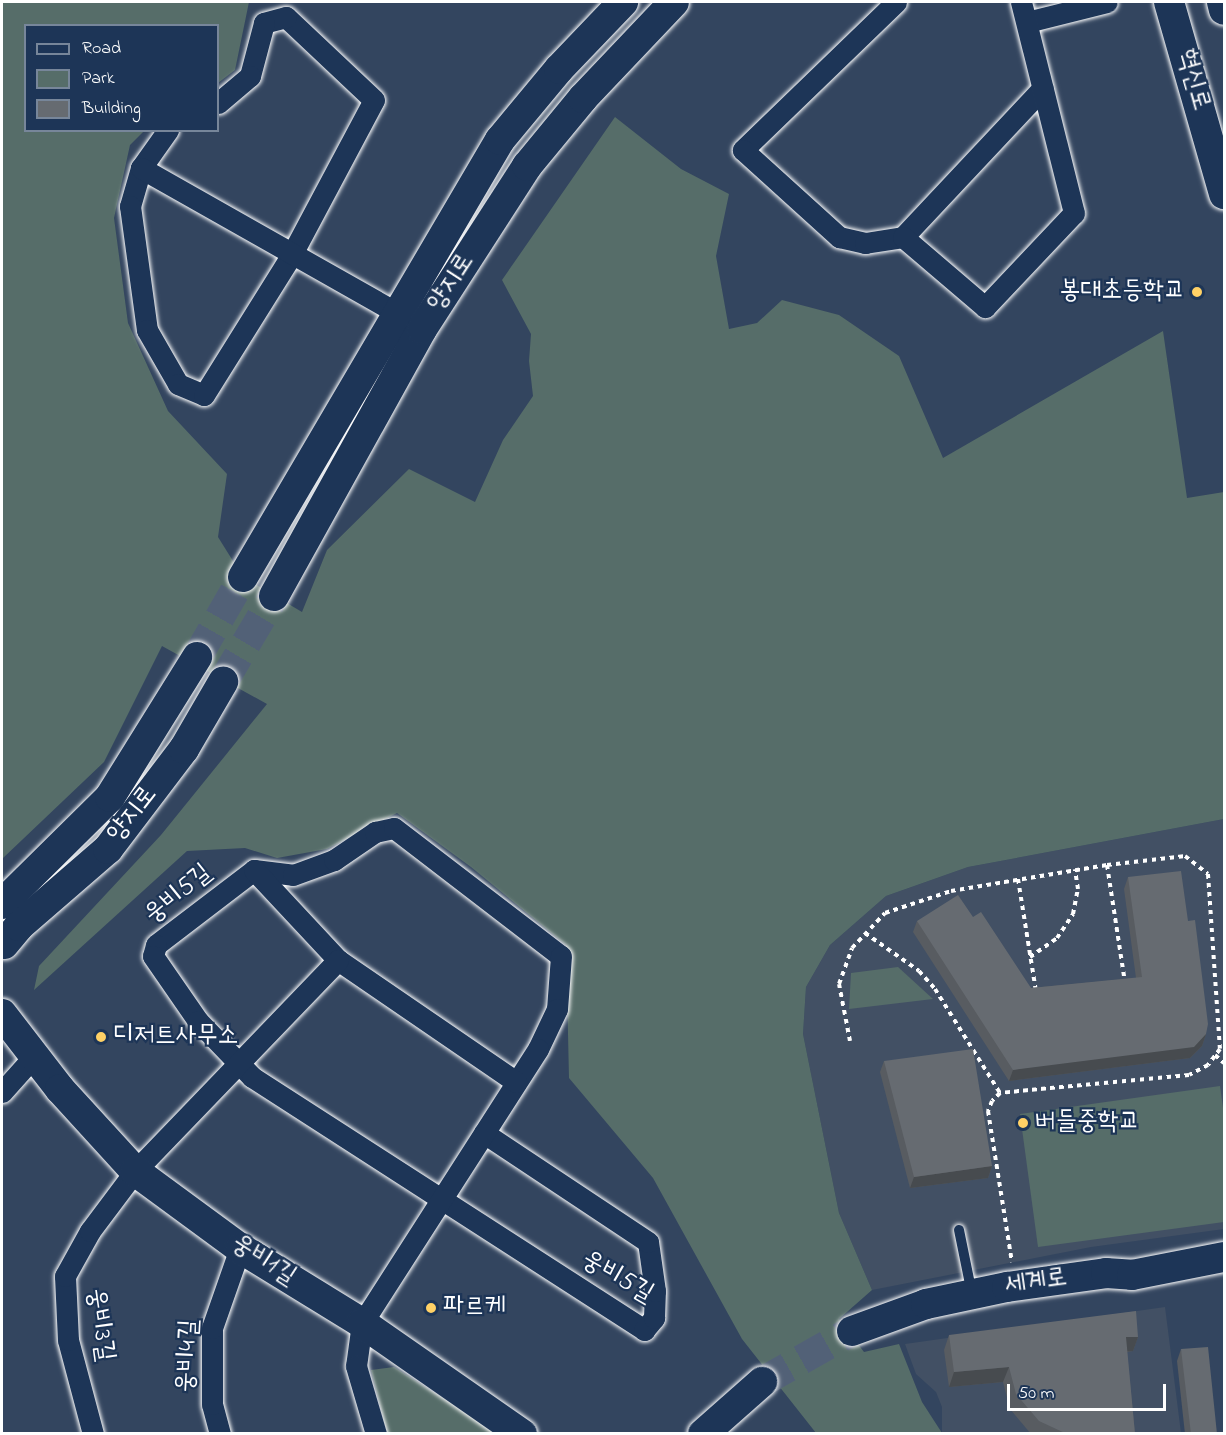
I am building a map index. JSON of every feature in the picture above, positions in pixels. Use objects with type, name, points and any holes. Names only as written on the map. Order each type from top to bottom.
[{"type":"street","name":"양지로","points":[[243,577],[500,140],[559,69],[622,2]]},
{"type":"street","name":"양지로","points":[[274,596],[422,329],[554,130],[674,2]]},
{"type":"street","points":[[896,2],[743,150],[839,237],[865,243],[903,237],[1043,88]]},
{"type":"street","points":[[903,237],[985,308],[1074,213],[1024,12],[1107,2]]},
{"type":"street","name":"혁신로","points":[[1169,2],[1224,194]]},
{"type":"street","points":[[1222,2],[1224,10]]},
{"type":"street","points":[[167,132],[141,168],[130,206],[147,330],[178,384],[204,394],[292,254],[374,100],[286,17],[264,22],[250,76],[219,102]]},
{"type":"street","points":[[141,168],[422,329]]},
{"type":"street","name":"양지로","points":[[6,936],[110,797],[197,657]]},
{"type":"street","name":"양지로","points":[[6,936],[108,849],[184,749],[222,682]]},
{"type":"street","points":[[254,870],[293,875],[334,860],[375,832],[394,828],[561,956],[557,1009],[538,1049],[442,1202],[362,1323],[356,1366],[376,1434]]},
{"type":"street","name":"웅비5길","points":[[484,1133],[648,1242],[655,1291],[654,1318],[644,1330],[442,1202],[238,1066],[198,1021],[153,956],[156,945],[254,870],[338,960],[516,1082]]},
{"type":"street","points":[[135,1171],[338,960]]},
{"type":"street","points":[[2,994],[31,1032],[36,1053]]},
{"type":"street","points":[[2,1014],[36,1053]]},
{"type":"street","points":[[2,1092],[36,1053]]},
{"type":"street","name":"웅비1길","points":[[36,1053],[60,1089],[135,1171],[240,1248],[362,1323],[522,1434]]},
{"type":"street","name":"웅비3길","points":[[93,1434],[68,1340],[65,1276],[90,1231],[135,1171]]},
{"type":"street","name":"웅비4길","points":[[220,1434],[212,1404],[212,1328],[240,1248]]},
{"type":"street","name":"세계로","points":[[852,1330],[926,1304],[972,1294],[1107,1273],[1132,1275],[1224,1257]]},
{"type":"street","points":[[703,1434],[762,1382]]},
{"type":"lane","points":[[959,1230],[972,1294]]},
{"type":"path","points":[[850,1041],[841,1012],[839,984],[852,948],[885,914],[907,904],[1018,879],[1107,865],[1185,856],[1208,874],[1220,1049],[1208,1065],[1189,1075],[1000,1094],[988,1111],[1015,1286]]},
{"type":"path","points":[[1107,865],[1125,984],[1114,985]]},
{"type":"path","points":[[1030,957],[1057,938],[1073,914],[1078,889],[1075,869]]},
{"type":"path","points":[[1018,879],[1036,991],[1047,990]]},
{"type":"path","points":[[865,933],[919,971],[935,989],[1000,1094]]},
{"type":"path","points":[[1215,1056],[1224,1063]]},
{"type":"shaded area","name":"버들중학교","points":[[1224,819],[1224,1229],[1091,1247],[872,1290],[839,1213],[803,1034],[806,987],[830,945],[886,896],[968,867]]},
{"type":"shaded area","points":[[1165,1307],[1181,1433],[942,1433],[942,1407],[936,1392],[916,1374],[905,1344]]},
{"type":"green space","points":[[2,2],[249,2],[235,70],[219,82],[219,24],[24,24],[24,132],[143,132],[130,145],[114,218],[128,323],[168,411],[227,474],[218,537],[243,577],[302,612],[327,550],[409,469],[475,502],[503,440],[533,396],[529,361],[531,334],[502,280],[615,117],[681,169],[729,194],[716,256],[729,329],[757,323],[782,300],[839,315],[899,356],[943,458],[1163,331],[1187,498],[1224,492],[1224,819],[968,867],[886,896],[830,945],[806,987],[803,1034],[839,1213],[872,1290],[839,1319],[864,1352],[899,1344],[922,1402],[942,1433],[816,1433],[742,1339],[653,1178],[569,1078],[566,945],[471,867],[397,813],[327,849],[277,858],[245,848],[187,851],[34,990],[39,966],[161,835],[267,704],[162,646],[104,762],[2,859]]},
{"type":"green space","points":[[898,967],[933,999],[849,1009],[851,973]]},
{"type":"green space","points":[[1220,1086],[1224,1115],[1224,1222],[1038,1247],[1020,1114]]},
{"type":"green space","points":[[394,1367],[498,1433],[387,1433],[371,1370]]},
{"type":"building","points":[[1181,871],[1188,921],[1195,920],[1208,1024],[1206,1034],[1194,1047],[1013,1070],[917,921],[958,895],[973,917],[981,912],[1031,988],[1142,977],[1128,877]]},
{"type":"building","points":[[973,1049],[992,1166],[914,1177],[884,1061]]},
{"type":"building","points":[[1136,1311],[1138,1337],[1126,1337],[1135,1434],[1067,1434],[1039,1421],[1016,1394],[1009,1367],[954,1372],[949,1335]]},
{"type":"building","points":[[1208,1347],[1217,1434],[1191,1434],[1181,1349]]},
{"type":"tunnel","points":[[197,657],[243,577]]},
{"type":"tunnel","points":[[223,682],[274,596]]},
{"type":"tunnel","points":[[762,1382],[852,1331]]},
{"type":"place","name":"봉대초등학교","points":[[1197,292]]},
{"type":"place","name":"디저트사무소","points":[[101,1037]]},
{"type":"place","name":"버들중학교","points":[[1023,1123]]},
{"type":"place","name":"파르케","points":[[431,1308]]}]
